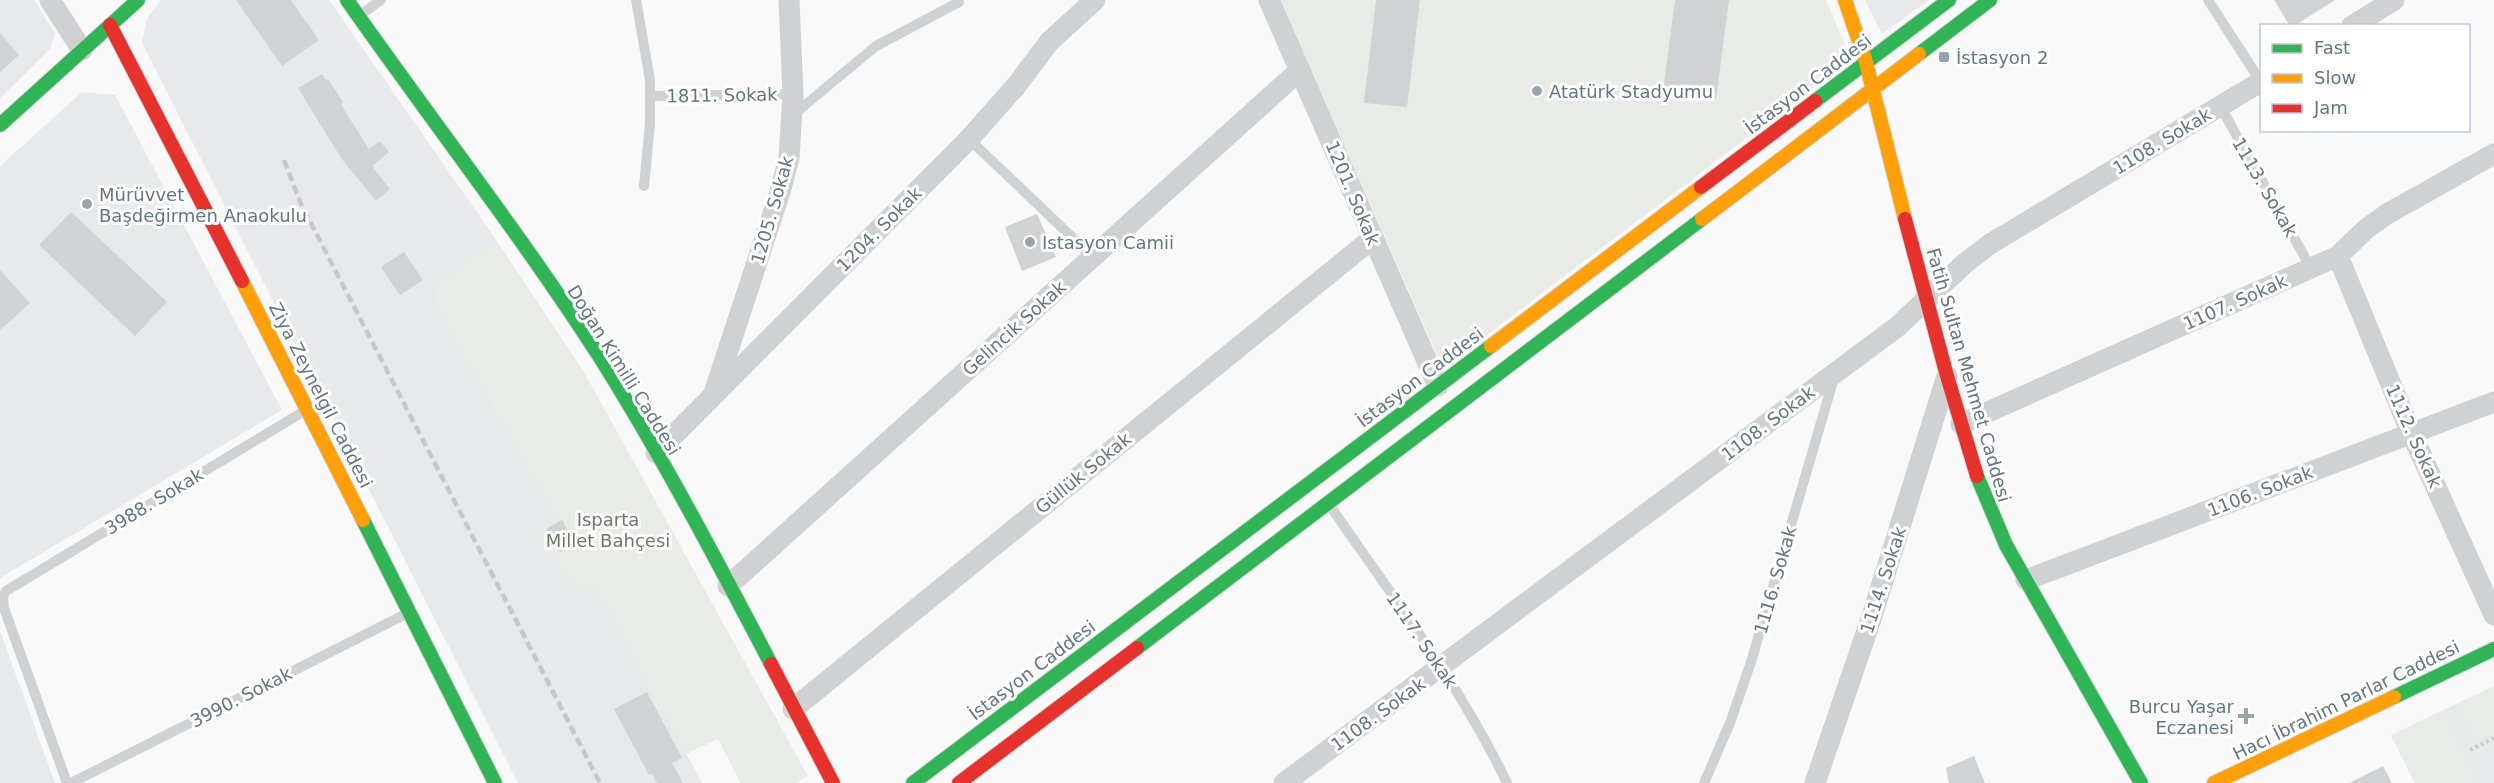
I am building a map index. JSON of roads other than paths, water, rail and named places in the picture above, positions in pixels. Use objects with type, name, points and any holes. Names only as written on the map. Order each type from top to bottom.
[{"type":"main road","points":[[0,125],[138,0]]},
{"type":"main road","name":"Doğan Kimilli Caddesi","points":[[347,0],[549,283],[600,360],[656,453],[833,783]]},
{"type":"main road","name":"Fatih Sultan Mehmet Caddesi","points":[[1845,0],[1866,62],[1947,376],[1991,515],[2141,783]]},
{"type":"main road","name":"İstasyon Caddesi","points":[[913,783],[1949,0]]},
{"type":"main road","points":[[959,783],[1990,0]]},
{"type":"main road","name":"Ziya Zeynelgil Caddesi","points":[[110,26],[411,611],[495,783]]},
{"type":"main road","name":"Hacı İbrahim Parlar Caddesi","points":[[2214,783],[2494,649]]},
{"type":"street","points":[[50,0],[82,50]]},
{"type":"street","name":"1205. Sokak","points":[[714,393],[789,158],[793,94],[789,0]]},
{"type":"street","name":"1204. Sokak","points":[[656,453],[969,139],[1002,104],[1061,28],[1095,0]]},
{"type":"street","name":"1201. Sokak","points":[[1269,0],[1438,386]]},
{"type":"street","points":[[2355,24],[2394,0]]},
{"type":"street","name":"Gelincik Sokak","points":[[728,586],[1300,70]]},
{"type":"street","name":"1108. Sokak","points":[[1284,783],[1897,327],[1964,264],[1990,244],[2260,82]]},
{"type":"street","name":"1107. Sokak","points":[[1961,424],[2337,256],[2366,229],[2387,214],[2494,154]]},
{"type":"street","name":"Güllük Sokak","points":[[793,709],[1373,238]]},
{"type":"street","name":"1112. Sokak","points":[[2337,256],[2412,434],[2494,615]]},
{"type":"street","name":"1114. Sokak","points":[[1815,783],[1872,616],[1947,376]]},
{"type":"street","name":"1106. Sokak","points":[[2026,580],[2494,402]]},
{"type":"lane","points":[[359,16],[381,0]]},
{"type":"lane","points":[[636,0],[647,58],[651,96],[644,186]]},
{"type":"lane","points":[[2208,0],[2260,79]]},
{"type":"lane","points":[[793,115],[876,46],[959,2]]},
{"type":"lane","name":"1811. Sokak","points":[[651,96],[793,94]]},
{"type":"lane","name":"1113. Sokak","points":[[2220,106],[2311,268]]},
{"type":"lane","points":[[969,139],[1093,257]]},
{"type":"lane","name":"1116. Sokak","points":[[1704,783],[1727,733],[1751,662],[1835,373]]},
{"type":"lane","name":"3988. Sokak","points":[[69,783],[4,608],[3,596],[11,587],[308,409]]},
{"type":"lane","name":"1117. Sokak","points":[[1327,502],[1441,667],[1479,727],[1507,783]]},
{"type":"lane","name":"3990. Sokak","points":[[69,783],[411,611]]},
{"type":"railway","points":[[284,160],[301,204],[600,783]]},
{"type":"place","name":"İstasyon 2","points":[[1944,57]]},
{"type":"place","name":"Atatürk Stadyumu","points":[[1537,91]]},
{"type":"place","name":"Mürüvvet Başdeğirmen Anaokulu","points":[[87,204]]},
{"type":"place","name":"Istasyon Camii","points":[[1030,242]]},
{"type":"place","name":"Burcu Yaşar Eczanesi","points":[[2246,716]]},
{"type":"park label","name":"Isparta Millet Bahçesi","points":[[608,529]]}]
